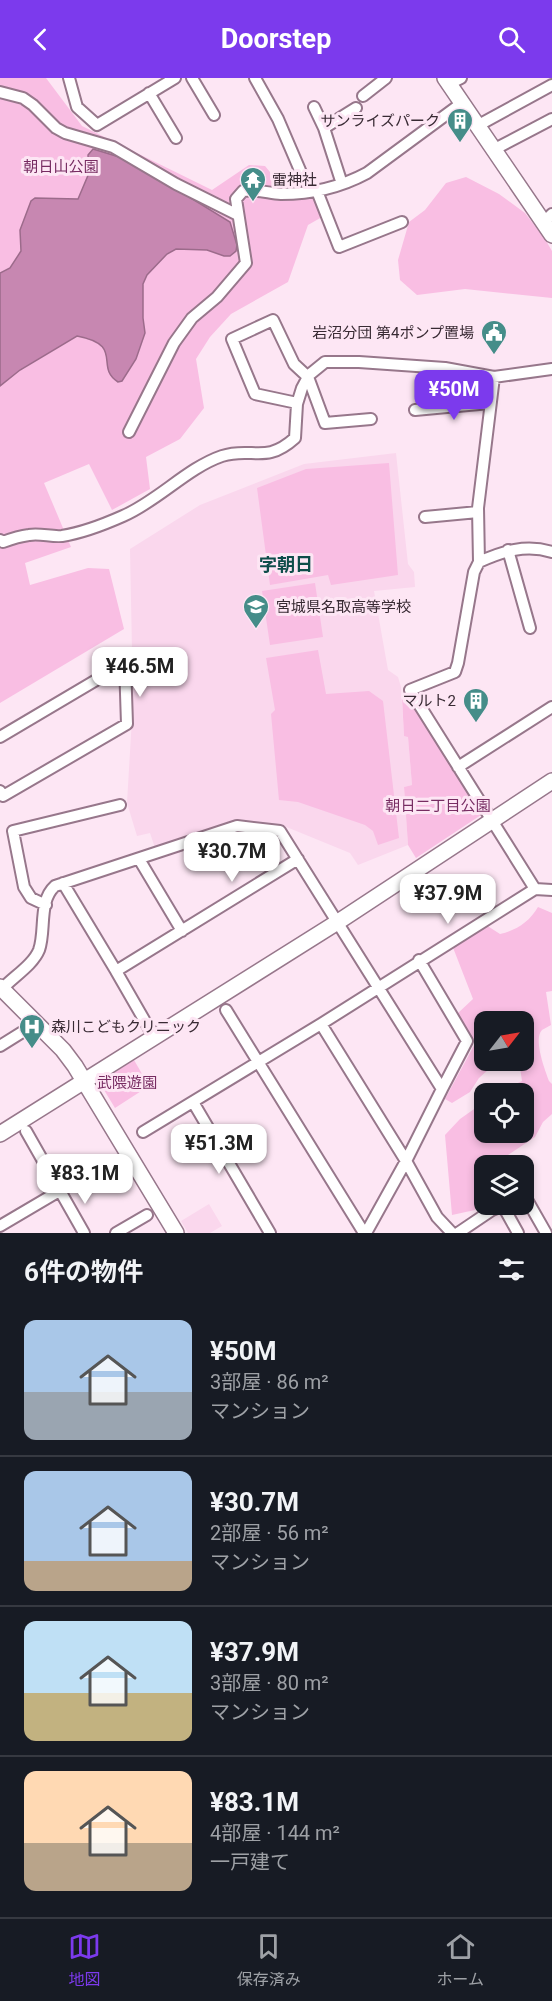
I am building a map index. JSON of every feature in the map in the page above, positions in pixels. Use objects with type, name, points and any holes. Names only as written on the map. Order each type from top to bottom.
[{"type":"street","points":[[69,78],[77,107],[98,125],[175,78]]},
{"type":"street","points":[[192,78],[214,115]]},
{"type":"street","points":[[255,78],[278,119],[302,175],[315,191],[339,247],[402,222]]},
{"type":"street","points":[[363,96],[386,78]]},
{"type":"street","points":[[452,80],[462,103],[493,150],[549,224]]},
{"type":"street","points":[[477,126],[552,85]]},
{"type":"street","points":[[0,92],[23,98],[56,128],[65,133],[112,147],[176,184],[238,215]]},
{"type":"street","points":[[149,93],[176,138]]},
{"type":"street","points":[[129,432],[150,395],[174,343],[192,318],[225,289],[246,263],[236,199],[243,191],[253,190],[280,194],[315,191],[342,184],[367,173],[462,103]]},
{"type":"street","points":[[314,107],[324,128],[342,184]]},
{"type":"street","points":[[324,128],[356,108]]},
{"type":"street","points":[[493,150],[552,119]]},
{"type":"street","points":[[297,403],[255,394],[232,339],[273,320],[294,364],[308,377],[325,423],[371,419]]},
{"type":"street","points":[[0,540],[3,542],[30,535],[62,536],[82,530],[130,512],[219,457],[233,453],[265,455],[285,447],[295,438],[297,403],[308,377],[326,362],[445,368],[494,377],[552,369]]},
{"type":"street","points":[[494,377],[478,512],[479,562],[474,572],[458,663],[455,672],[410,690],[535,889]]},
{"type":"street","points":[[415,410],[490,403]]},
{"type":"street","points":[[425,517],[478,512]]},
{"type":"street","points":[[479,562],[508,550],[526,548],[552,552]]},
{"type":"street","points":[[508,550],[530,627]]},
{"type":"street","points":[[0,737],[125,663],[127,724],[3,796],[0,791]]},
{"type":"street","points":[[458,767],[552,707]]},
{"type":"street","points":[[0,1134],[337,923],[552,781]]},
{"type":"street","points":[[46,905],[32,898],[24,887],[13,831],[120,806]]},
{"type":"street","points":[[176,1233],[63,1050],[1,988],[39,951],[46,905],[50,890],[55,886],[237,826],[280,831],[442,1089]]},
{"type":"street","points":[[139,859],[182,931]]},
{"type":"street","points":[[116,971],[298,859]]},
{"type":"street","points":[[63,883],[154,1037]]},
{"type":"street","points":[[143,1132],[321,1024],[419,960],[535,889],[552,890]]},
{"type":"street","points":[[226,1010],[365,1233],[406,1161],[466,1041],[419,960]]},
{"type":"street","points":[[321,1024],[406,1161],[437,1217],[452,1233]]},
{"type":"street","points":[[0,1046],[24,1031]]},
{"type":"street","points":[[194,1102],[270,1233]]},
{"type":"street","points":[[26,1131],[84,1233]]},
{"type":"street","points":[[0,1226],[61,1190]]},
{"type":"street","points":[[534,1212],[546,1233]]},
{"type":"street","points":[[116,1233],[147,1215]]},
{"type":"street","points":[[458,1233],[485,1215]]},
{"type":"street","points":[[510,1215],[518,1233]]},
{"type":"shaded area","points":[[93,149],[129,160],[230,222],[237,245],[236,251],[230,256],[224,256],[207,250],[176,249],[167,254],[147,275],[143,284],[145,333],[136,359],[122,381],[118,382],[111,376],[105,351],[100,345],[77,336],[20,370],[0,386],[0,273],[10,268],[21,251],[20,230],[31,201],[35,198],[78,199],[89,173],[88,155]]},
{"type":"shaded area","name":"宮城県名取高等学校","points":[[396,453],[408,564],[414,572],[415,587],[374,591],[388,670],[398,677],[401,687],[404,736],[408,736],[412,785],[404,787],[408,845],[358,865],[350,853],[284,826],[241,820],[155,848],[150,833],[137,836],[127,803],[133,701],[130,549],[200,505],[304,464]]},
{"type":"shaded area","points":[[209,1204],[222,1226],[210,1233],[188,1233],[181,1221]]},
{"type":"green space","name":"朝日山公園","points":[[0,78],[46,78],[82,126],[212,190],[249,165],[265,166],[270,172],[275,199],[313,198],[322,217],[308,225],[288,282],[231,314],[210,337],[196,359],[204,408],[180,439],[146,457],[150,489],[112,510],[89,464],[44,483],[71,547],[25,563],[30,585],[88,568],[109,569],[124,629],[0,703]]},
{"type":"green space","points":[[466,177],[499,194],[525,213],[545,239],[552,251],[552,298],[465,289],[417,295],[400,280],[398,260],[409,222],[425,210],[446,183]]},
{"type":"green space","points":[[389,463],[398,575],[331,585],[328,575],[270,585],[257,488],[306,469]]},
{"type":"green space","points":[[315,583],[323,637],[270,645],[262,591]]},
{"type":"green space","points":[[318,650],[326,694],[369,691],[383,701],[399,838],[378,845],[373,831],[365,825],[298,802],[279,800],[271,714],[275,710],[266,658]]},
{"type":"green space","name":"朝日二丁目公園","points":[[406,695],[481,815],[416,858],[408,845],[404,787],[412,785],[408,737],[404,736],[402,698]]},
{"type":"green space","points":[[538,907],[552,913],[552,991],[546,992],[551,1025],[542,1030],[539,1047],[549,1081],[552,1084],[552,1114],[543,1122],[534,1138],[534,1083],[518,1083],[522,1081],[520,1071],[534,1071],[534,1011],[474,1011],[473,1040],[457,1014],[473,999],[452,945],[486,925],[500,934],[512,930],[527,921]]},
{"type":"green space","points":[[474,1045],[474,1071],[487,1071],[474,1083],[470,1092],[452,1103],[445,1099]]},
{"type":"green space","name":"武隈遊園","points":[[134,1060],[149,1086],[115,1108],[101,1085],[101,1081]]},
{"type":"green space","points":[[474,1109],[474,1143],[526,1143],[508,1155],[474,1155],[474,1210],[452,1215],[445,1135],[460,1119]]},
{"type":"place","name":"サンライズパーク","points":[[460,144]]},
{"type":"place","name":"雷神社","points":[[253,203]]},
{"type":"place","name":"岩沼分団 第4ポンプ置場","points":[[494,356]]},
{"type":"place","name":"宮城県名取高等学校","points":[[256,630]]},
{"type":"place","name":"マルト2","points":[[476,724]]},
{"type":"place","name":"森川こどもクリニック","points":[[32,1050]]},
{"type":"district","name":"字朝日","points":[[286,564]]}]
